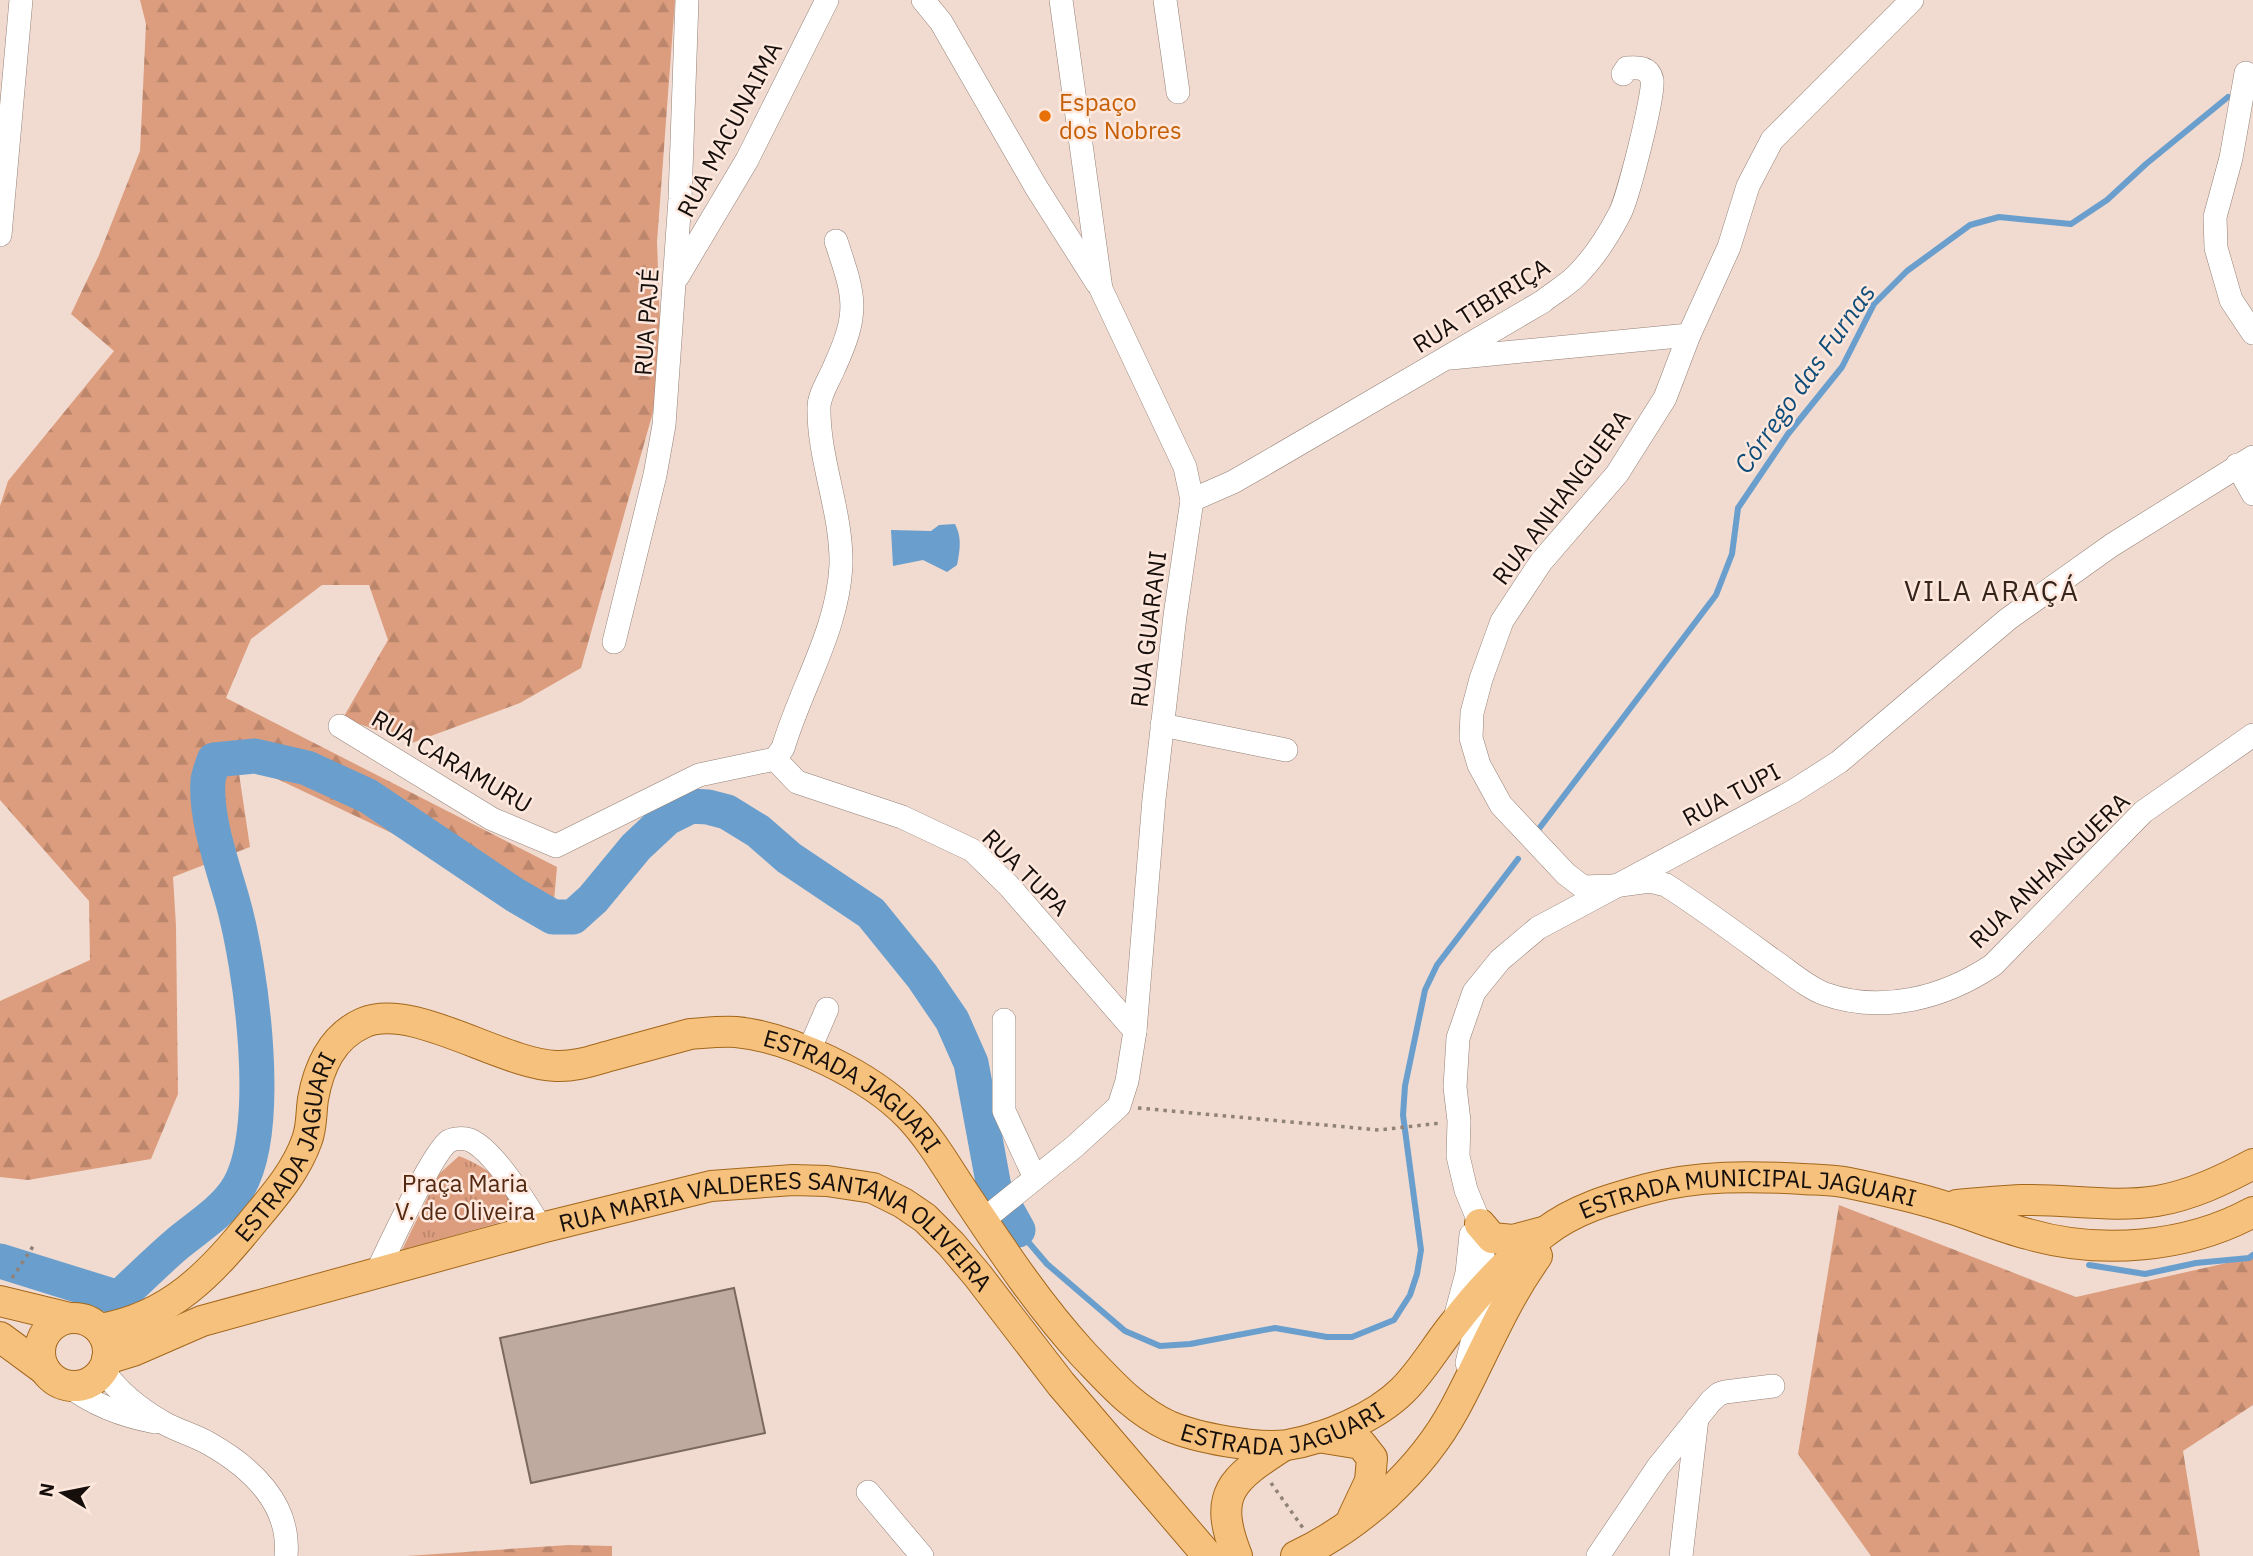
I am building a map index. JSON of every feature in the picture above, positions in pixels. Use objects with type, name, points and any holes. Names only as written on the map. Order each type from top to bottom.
[{"type":"main road","name":"ESTRADA JAGUARI","points":[[100,1329],[127,1325],[151,1314],[187,1290],[220,1262],[296,1166],[309,1138],[313,1098],[321,1068],[332,1046],[346,1032],[365,1021],[388,1018],[425,1025],[540,1065],[575,1066],[690,1034],[708,1032],[739,1032],[784,1043],[835,1063],[885,1096],[908,1115],[988,1216],[1023,1280],[1122,1396],[1160,1421],[1215,1439],[1283,1446],[1318,1437],[1366,1418],[1388,1404],[1425,1366],[1452,1326],[1486,1286],[1552,1227]]},
{"type":"main road","name":"ESTRADA MUNICIPAL JAGUARI","points":[[1942,1206],[2022,1200],[2127,1203],[2156,1201],[2184,1195],[2223,1180],[2253,1164]]},
{"type":"main road","name":"ESTRADA MUNICIPAL JAGUARI","points":[[1552,1227],[1587,1207],[1661,1184],[1748,1177],[1843,1182],[1942,1206],[2031,1236],[2127,1247],[2207,1233],[2253,1212]]},
{"type":"main road","name":"RUA MARIA VALDERES SANTANA OLIVEIRA","points":[[105,1365],[202,1321],[541,1228],[711,1186],[793,1180],[827,1181],[873,1188],[925,1218],[951,1244],[1069,1394],[1208,1556]]},
{"type":"main road","points":[[1480,1224],[1492,1238],[1513,1240],[1552,1227]]},
{"type":"main road","points":[[1306,1551],[1350,1524],[1392,1490],[1409,1471],[1454,1409],[1508,1298],[1552,1227]]},
{"type":"main road","points":[[0,1337],[57,1378],[88,1383],[105,1365],[105,1338],[100,1329],[86,1320],[70,1318],[4,1292]]},
{"type":"main road","points":[[57,1378],[40,1348],[43,1337],[59,1321],[70,1318]]},
{"type":"main road","points":[[1029,1342],[1055,1320]]},
{"type":"main road","points":[[1318,1437],[1361,1444],[1372,1458],[1370,1481],[1350,1524]]},
{"type":"main road","points":[[1237,1556],[1225,1520],[1227,1497],[1232,1487],[1256,1463],[1283,1446]]},
{"type":"street","points":[[0,236],[21,0]]},
{"type":"street","name":"RUA PAJÉ","points":[[614,642],[655,475],[664,425],[680,199],[687,0]]},
{"type":"street","name":"RUA MACUNAIMA","points":[[675,282],[747,160],[827,0]]},
{"type":"street","points":[[923,0],[941,22],[1036,187],[1101,289]]},
{"type":"street","name":"RUA GUARANI","points":[[1061,0],[1101,289],[1185,467],[1192,500],[1162,725],[1135,1031],[1127,1081],[1119,1106]]},
{"type":"street","points":[[1165,0],[1178,92]]},
{"type":"street","name":"RUA ANHANGUERA","points":[[1912,0],[1772,140],[1748,186],[1729,247],[1689,335],[1665,398],[1617,474],[1541,562],[1502,621],[1472,713],[1471,738],[1479,765],[1501,805],[1566,874],[1583,887],[1650,881],[1666,885],[1822,993],[1853,1002],[1873,1004],[1917,998],[1970,980],[1993,965],[2143,812],[2253,735]]},
{"type":"street","name":"RUA TIBIRIÇA","points":[[1192,500],[1233,482],[1542,302],[1575,277],[1621,212],[1653,89],[1648,71],[1639,67],[1627,68],[1623,74]]},
{"type":"street","points":[[2246,73],[2231,158],[2215,217],[2216,247],[2231,300],[2253,333]]},
{"type":"street","points":[[775,759],[783,748],[821,651],[838,590],[841,566],[840,536],[820,433],[818,404],[850,331],[853,311],[852,288],[836,241]]},
{"type":"street","points":[[1445,358],[1689,335]]},
{"type":"street","points":[[2245,461],[2253,494]]},
{"type":"street","name":"RUA TUPI","points":[[1486,1286],[1480,1224],[1466,1190],[1458,1156],[1459,1121],[1455,1087],[1458,1038],[1474,992],[1500,960],[1538,928],[1792,792],[1839,762],[2008,620],[2112,545],[2245,461]]},
{"type":"street","points":[[1162,725],[1286,750]]},
{"type":"street","name":"RUA CARAMURU","points":[[340,726],[492,819],[556,846],[699,775],[775,759]]},
{"type":"street","name":"RUA TUPA","points":[[775,759],[797,782],[902,817],[972,850],[1009,886],[1135,1031]]},
{"type":"street","points":[[808,1053],[827,1009]]},
{"type":"street","points":[[1004,1020],[1004,1111],[1035,1178]]},
{"type":"street","points":[[988,1216],[1119,1106]]},
{"type":"street","points":[[376,1274],[433,1162],[447,1142],[456,1138],[469,1140],[488,1154],[520,1194],[541,1228]]},
{"type":"street","points":[[1452,1326],[1468,1273],[1471,1232],[1466,1190]]},
{"type":"street","points":[[1454,1409],[1486,1286]]},
{"type":"street","points":[[105,1365],[111,1383],[165,1424]]},
{"type":"street","points":[[57,1378],[92,1402],[127,1416],[165,1424],[206,1442],[255,1475],[281,1515],[287,1530],[286,1556]]},
{"type":"street","points":[[1598,1556],[1658,1467],[1718,1394],[1773,1386]]},
{"type":"street","points":[[1681,1556],[1697,1418]]},
{"type":"street","points":[[868,1492],[922,1556]]},
{"type":"path","points":[[1119,1106],[1379,1130],[1421,1125]]},
{"type":"path","points":[[4,1292],[34,1245]]},
{"type":"path","points":[[1256,1463],[1306,1551]]},
{"type":"green space","points":[[140,0],[675,0],[657,242],[662,380],[581,668],[520,703],[412,743],[343,718],[388,640],[369,585],[322,585],[251,639],[226,698],[557,867],[554,901],[529,898],[237,760],[250,847],[173,877],[178,1094],[151,1159],[28,1180],[0,1177],[0,1001],[90,960],[89,901],[0,800],[0,506],[8,481],[114,351],[71,314],[99,255],[140,151],[146,24]]},
{"type":"green space","name":"Praça Maria V. de Oliveira","points":[[459,1156],[482,1167],[496,1179],[519,1217],[402,1250],[439,1174]]},
{"type":"green space","points":[[1839,1205],[2076,1297],[2253,1257],[2253,1405],[2183,1451],[2200,1556],[1871,1556],[1798,1454]]},
{"type":"green space","points":[[568,1545],[612,1546],[612,1556],[407,1556]]},
{"type":"water","points":[[955,524],[960,549],[957,565],[947,572],[923,560],[893,566],[891,530],[931,531],[939,525]]},
{"type":"building","points":[[734,1288],[765,1433],[531,1483],[500,1338]]},
{"type":"waterway","name":"Córrego das Furnas","points":[[1538,830],[1716,595],[1732,554],[1738,508],[1788,434],[1842,367],[1874,304],[1907,271],[1970,225],[1999,217],[2071,224],[2107,200],[2146,164],[2228,97]]},
{"type":"waterway","points":[[0,1261],[119,1298],[170,1250],[216,1213],[236,1191],[248,1165],[255,1131],[256,1048],[246,964],[212,825],[208,780],[214,760],[255,756],[307,768],[368,796],[515,895],[553,917],[573,917],[593,899],[636,847],[667,818],[691,806],[727,812],[758,831],[789,858],[871,913],[922,976],[952,1020],[971,1063],[994,1187],[1018,1230]]},
{"type":"waterway","name":"Córrego das Furnas","points":[[1018,1230],[1047,1264],[1125,1331],[1160,1346],[1190,1344],[1275,1328],[1327,1337],[1352,1337],[1394,1320],[1410,1295],[1421,1250],[1403,1115],[1405,1086],[1425,990],[1437,965],[1518,859]]},
{"type":"waterway","points":[[2089,1265],[2145,1274],[2196,1263],[2249,1258],[2253,1255]]},
{"type":"place","name":"Espaço dos Nobres","points":[[1045,116]]},
{"type":"district","name":"VILA ARAÇÁ","points":[[1992,590]]}]
